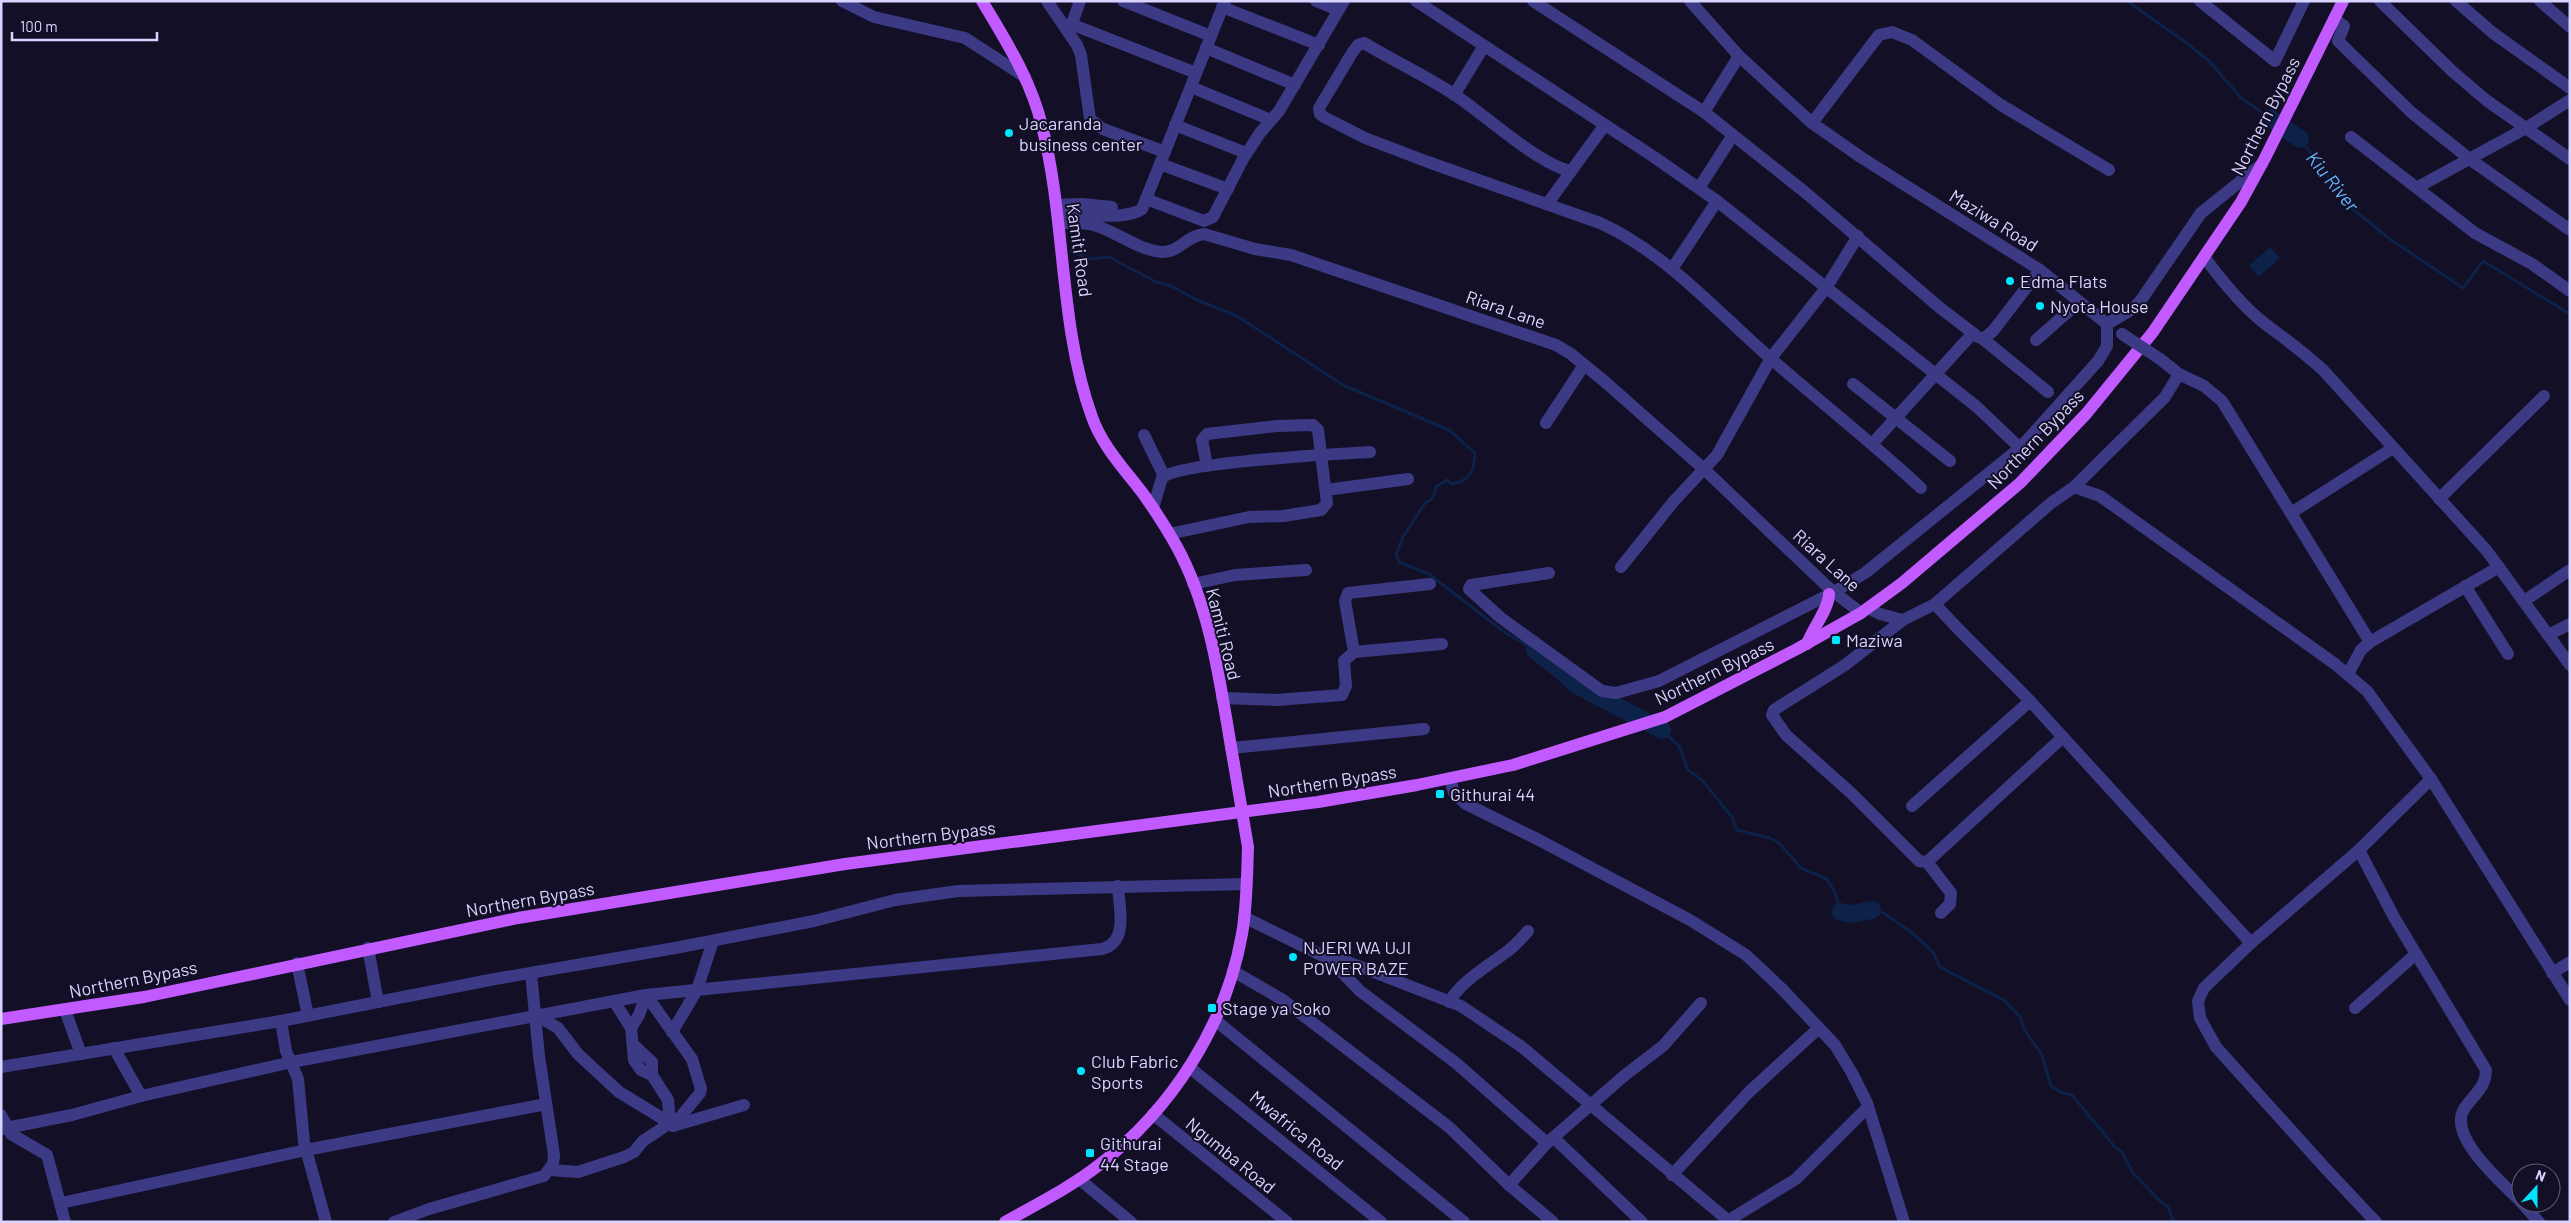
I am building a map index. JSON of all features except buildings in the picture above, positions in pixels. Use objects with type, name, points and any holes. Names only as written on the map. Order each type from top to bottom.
[{"type":"main road","name":"Kamiti Road","points":[[982,1],[1025,77],[1042,126],[1058,215],[1072,324],[1085,393],[1092,418],[1101,436],[1153,508],[1169,534],[1194,584],[1209,634],[1248,847],[1244,917],[1233,971],[1215,1020],[1189,1067],[1153,1114],[1118,1149],[1079,1179],[1021,1218],[1005,1222]]},
{"type":"main road","name":"Northern Bypass","points":[[1,1019],[144,997],[368,948],[518,918],[845,864],[1318,802],[1450,778],[1540,757],[1665,717],[1806,644],[1865,610],[1960,536],[2020,483],[2046,457],[2124,370],[2205,258],[2263,163],[2287,111],[2343,1]]},
{"type":"main road","points":[[1806,644],[1832,593]]},
{"type":"street","points":[[842,1],[874,17],[964,38],[1025,77]]},
{"type":"street","points":[[1047,1],[1070,28],[1082,55],[1090,119],[1103,129],[1164,152]]},
{"type":"street","points":[[1070,28],[1080,1]]},
{"type":"street","points":[[1122,1],[1295,84]]},
{"type":"street","points":[[1146,199],[1207,222],[1217,213],[1246,154],[1295,84],[1341,6],[1316,1]]},
{"type":"street","points":[[1533,1],[1704,112],[2048,392]]},
{"type":"street","name":"Maziwa Road","points":[[1690,1],[1739,56],[1812,123],[1862,158],[2040,270],[2107,324],[2180,374],[2204,386],[2222,401],[2370,642]]},
{"type":"street","points":[[2200,1],[2275,61],[2298,4]]},
{"type":"street","points":[[2380,1],[2452,72],[2486,100],[2570,159]]},
{"type":"street","points":[[2456,1],[2493,33],[2570,88]]},
{"type":"street","points":[[2540,1],[2570,27]]},
{"type":"street","points":[[1058,215],[1125,216],[1128,212],[1139,211],[1146,199],[1224,4],[1318,45]]},
{"type":"street","points":[[1425,4],[1484,46],[1717,201],[1977,407],[2020,448]]},
{"type":"street","points":[[2334,19],[2344,26],[2338,41],[2412,112],[2471,160],[2570,230]]},
{"type":"street","points":[[1070,28],[1196,73]]},
{"type":"street","points":[[1812,123],[1879,35],[1892,32],[1912,40],[2001,105],[2108,170]]},
{"type":"street","points":[[1570,171],[1543,159],[1454,95],[1362,43],[1352,52],[1319,112],[1324,117],[1365,138],[1548,203],[1615,230],[1647,249],[1771,358],[1873,443],[1922,488]]},
{"type":"street","points":[[1454,95],[1484,46]]},
{"type":"street","points":[[1704,112],[1739,56]]},
{"type":"street","points":[[1191,87],[1271,120]]},
{"type":"street","points":[[2418,187],[2471,160],[2570,100]]},
{"type":"street","points":[[1175,125],[1246,154]]},
{"type":"street","points":[[1548,203],[1604,126]]},
{"type":"street","points":[[1699,188],[1733,135]]},
{"type":"street","points":[[2351,137],[2475,233],[2532,264],[2570,291]]},
{"type":"street","points":[[1549,573],[1483,582],[1471,585],[1469,589],[1501,618],[1552,657],[1587,682],[1609,694],[1659,681],[1832,593],[1865,573],[2020,448],[2098,361],[2107,346],[2107,324],[2134,308],[2141,300],[2201,214],[2263,163]]},
{"type":"street","points":[[1160,164],[1228,189]]},
{"type":"street","points":[[1672,269],[1717,201]]},
{"type":"street","name":"Riara Lane","points":[[1058,215],[1093,225],[1144,247],[1162,252],[1169,252],[1196,236],[1204,234],[1255,250],[1305,259],[1556,345],[1584,364],[1705,470],[1832,593],[1865,610],[1898,618]]},
{"type":"street","points":[[1621,567],[1674,501],[1717,455],[1771,358],[1826,288],[1858,236]]},
{"type":"street","points":[[2205,258],[2228,287],[2263,322],[2304,351],[2324,371],[2439,499],[2499,567],[2570,665]]},
{"type":"street","points":[[1873,443],[1936,374],[1978,336],[1993,330],[2040,270]]},
{"type":"street","points":[[2036,340],[2079,302]]},
{"type":"street","points":[[1546,423],[1584,364]]},
{"type":"street","points":[[1941,913],[1950,904],[1951,892],[1926,862],[1919,861],[1912,855],[1850,792],[1786,735],[1772,715],[1774,710],[1845,666],[1898,618],[1934,604],[2051,503],[2074,487],[2165,397],[2180,374]]},
{"type":"street","points":[[1853,384],[1950,461]]},
{"type":"street","points":[[2439,499],[2544,396]]},
{"type":"street","points":[[1169,534],[1249,517],[1283,516],[1321,510],[1327,503],[1316,427],[1304,424],[1277,426],[1205,436],[1202,440],[1207,466]]},
{"type":"street","points":[[1144,435],[1164,476]]},
{"type":"street","points":[[2291,513],[2393,448]]},
{"type":"street","points":[[1153,508],[1159,484],[1164,476],[1207,466],[1370,452]]},
{"type":"street","points":[[1326,490],[1408,480]]},
{"type":"street","points":[[2074,487],[2100,496],[2348,674],[2367,691],[2431,779],[2570,1000]]},
{"type":"street","points":[[2348,674],[2361,650],[2370,642],[2499,567]]},
{"type":"street","points":[[1194,584],[1235,575],[1306,570]]},
{"type":"street","points":[[2524,601],[2570,570]]},
{"type":"street","points":[[1354,652],[1346,601],[1348,593],[1430,584]]},
{"type":"street","points":[[2465,586],[2508,654]]},
{"type":"street","points":[[1884,596],[1898,618]]},
{"type":"street","points":[[1934,604],[2064,737],[2251,943]]},
{"type":"street","points":[[2548,635],[2570,624]]},
{"type":"street","points":[[1222,698],[1276,700],[1342,695],[1346,686],[1344,661],[1354,652],[1442,644]]},
{"type":"street","points":[[1912,806],[2030,701]]},
{"type":"street","points":[[1231,748],[1424,729]]},
{"type":"street","points":[[1926,862],[2064,737]]},
{"type":"street","points":[[1450,778],[1454,793],[1466,804],[1540,840],[1690,920],[1739,950],[1774,982],[1835,1046],[1852,1073],[1868,1107],[1904,1222]]},
{"type":"street","points":[[2376,1222],[2326,1170],[2216,1046],[2200,1018],[2198,1008],[2199,995],[2251,943],[2359,850],[2431,779]]},
{"type":"street","points":[[2359,850],[2372,878],[2486,1070],[2484,1085],[2462,1114],[2462,1134],[2484,1164],[2511,1191]]},
{"type":"street","points":[[1,1067],[281,1022],[531,973],[814,921],[872,904],[958,891],[1246,884]]},
{"type":"street","points":[[5,1129],[72,1115],[141,1096],[292,1062],[646,995],[1102,949],[1112,946],[1118,940],[1120,932],[1118,886]]},
{"type":"street","points":[[1244,917],[1329,959],[1348,962],[1476,1014],[1522,1047],[1729,1221],[1796,1179],[1868,1107]]},
{"type":"street","points":[[1450,1002],[1456,992],[1467,981],[1507,952],[1528,931]]},
{"type":"street","points":[[672,1032],[697,990],[713,941]]},
{"type":"street","points":[[368,948],[378,1002]]},
{"type":"street","points":[[2355,1008],[2416,954]]},
{"type":"street","points":[[1329,959],[1360,991],[1456,1063],[1550,1140],[1642,1222]]},
{"type":"street","points":[[2552,973],[2570,962]]},
{"type":"street","points":[[297,963],[308,1016]]},
{"type":"street","points":[[1233,971],[1283,1000],[1449,1127],[1509,1186],[1553,1222]]},
{"type":"street","points":[[394,1222],[429,1209],[544,1176],[550,1170],[554,1155],[546,1104],[531,973]]},
{"type":"street","points":[[631,1028],[639,1015],[646,995]]},
{"type":"street","points":[[550,1170],[578,1172],[624,1158],[634,1152],[643,1141],[671,1124],[695,1102],[701,1089],[692,1059],[646,995]]},
{"type":"street","points":[[614,1001],[631,1028],[634,1060],[641,1070],[652,1075],[668,1100],[671,1124]]},
{"type":"street","points":[[1509,1186],[1550,1140],[1625,1075],[1663,1046],[1701,1003]]},
{"type":"street","points":[[65,1010],[81,1054]]},
{"type":"street","points":[[536,1015],[558,1028],[578,1054],[619,1092],[671,1124],[744,1105]]},
{"type":"street","points":[[1215,1020],[1464,1222]]},
{"type":"street","points":[[281,1022],[286,1051],[298,1079],[306,1150],[326,1222]]},
{"type":"street","points":[[1672,1175],[1749,1092],[1819,1028]]},
{"type":"street","points":[[114,1048],[141,1096]]},
{"type":"street","name":"Mwafrica Road","points":[[1189,1067],[1381,1222]]},
{"type":"street","points":[[61,1203],[306,1150],[546,1104]]},
{"type":"street","name":"Ngumba Road","points":[[1153,1114],[1287,1222]]},
{"type":"street","points":[[1,1116],[5,1129],[11,1134],[47,1154],[65,1222]]},
{"type":"street","points":[[1079,1179],[1131,1222]]},
{"type":"water","points":[[2270,247],[2280,258],[2259,277],[2249,266]]},
{"type":"waterway","name":"Kiu River","points":[[2127,1],[2184,41],[2210,62],[2241,98],[2270,118]]},
{"type":"waterway","name":"Kiu River","points":[[2270,118],[2300,139]]},
{"type":"waterway","name":"Kiu River","points":[[2300,139],[2353,209],[2390,239],[2463,288],[2483,261],[2570,314]]},
{"type":"waterway","points":[[1071,251],[1090,259],[1109,257],[1156,282],[1171,286],[1195,299],[1237,316],[1343,385],[1449,430],[1475,453],[1474,465],[1470,474],[1458,483],[1452,484],[1447,480],[1437,486],[1432,499],[1425,503],[1403,537],[1396,554],[1399,562],[1429,574],[1504,632],[1535,650]]},
{"type":"waterway","points":[[1535,650],[1575,684],[1662,730]]},
{"type":"waterway","points":[[1662,730],[1679,746],[1688,770],[1702,780],[1732,817],[1737,830],[1770,838],[1780,844],[1801,868],[1827,879],[1835,893],[1841,912]]},
{"type":"waterway","points":[[1872,910],[1882,912],[1911,932],[1933,952],[1940,967],[2005,1001],[2020,1017],[2024,1029],[2042,1055],[2051,1086],[2060,1092],[2072,1095],[2115,1147],[2122,1152],[2133,1173],[2168,1207],[2174,1222]]},
{"type":"waterway","points":[[1841,912],[1850,914],[1872,910]]},
{"type":"place","name":"Jacaranda business center","points":[[1009,133]]},
{"type":"place","name":"Edma Flats","points":[[2010,281]]},
{"type":"place","name":"Nyota House","points":[[2040,306]]},
{"type":"place","name":"Maziwa","points":[[1836,640]]},
{"type":"place","name":"Githurai 44","points":[[1440,794]]},
{"type":"place","name":"NJERI WA UJI POWER BAZE","points":[[1293,957]]},
{"type":"place","name":"Stage ya Soko","points":[[1212,1008]]},
{"type":"place","name":"Club Fabric Sports","points":[[1081,1071]]},
{"type":"place","name":"Githurai 44 Stage","points":[[1090,1153]]}]
